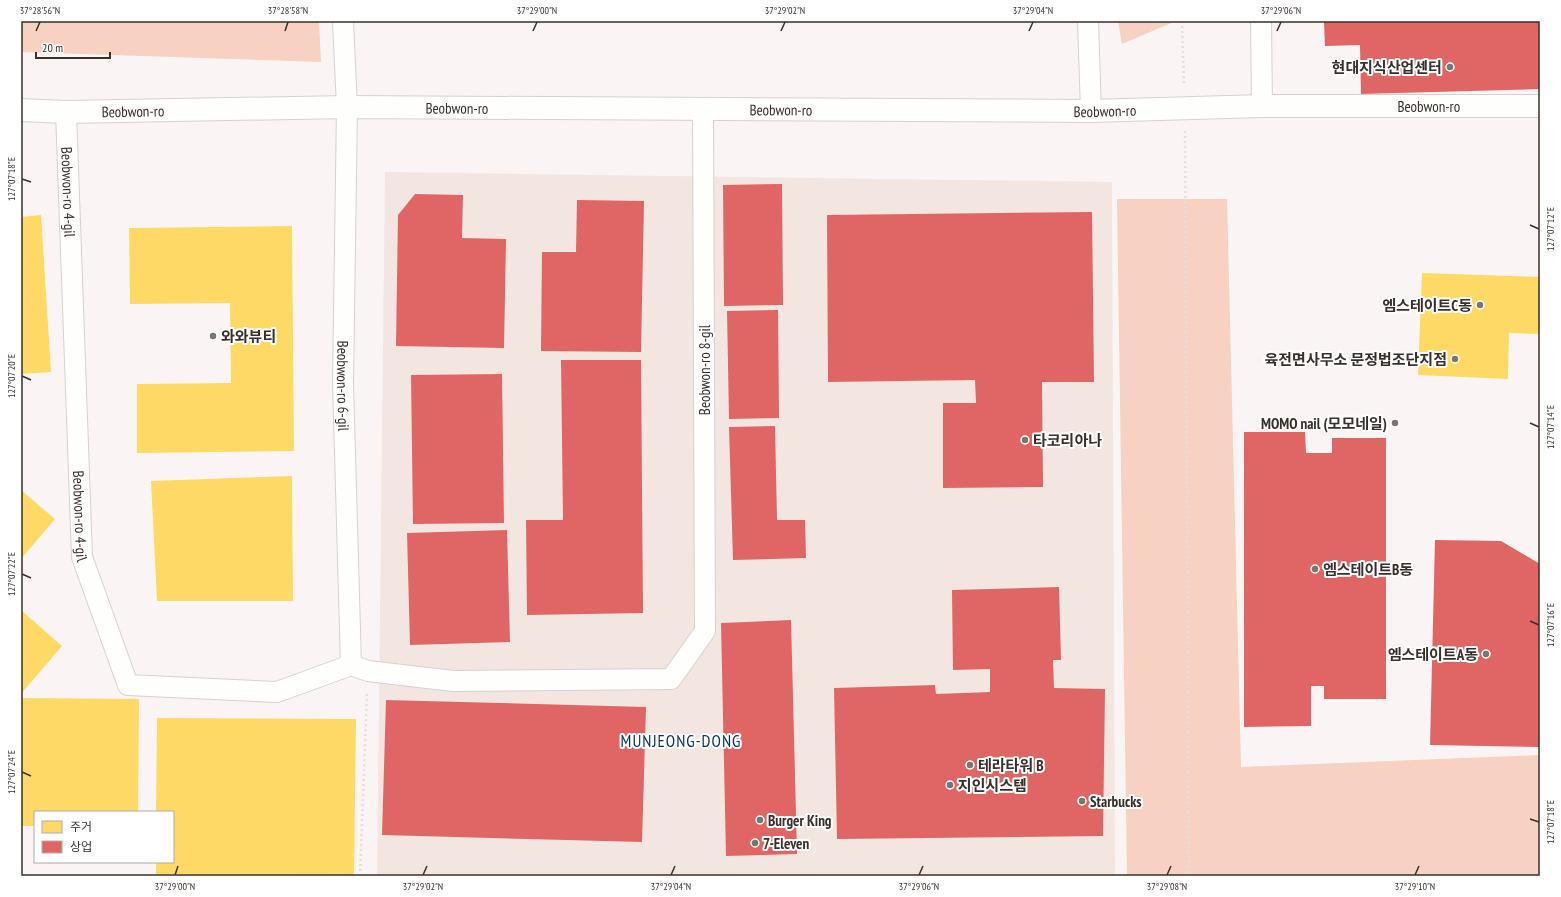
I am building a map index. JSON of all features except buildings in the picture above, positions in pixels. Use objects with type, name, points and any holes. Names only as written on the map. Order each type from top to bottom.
[{"type":"street","name":"Beobwon-ro 6-gil","points":[[343,21],[347,107],[343,383],[360,668]]},
{"type":"street","points":[[1088,21],[1091,111]]},
{"type":"street","points":[[1261,21],[1262,106]]},
{"type":"street","name":"Beobwon-ro","points":[[21,110],[66,112],[347,107],[1091,111],[1262,106],[1540,106]]},
{"type":"street","name":"Beobwon-ro 8-gil","points":[[360,668],[453,681],[671,679],[705,631],[703,110]]},
{"type":"street","name":"Beobwon-ro 4-gil","points":[[66,112],[82,557],[128,684],[277,692],[360,668]]},
{"type":"path","points":[[1182,21],[1185,108],[1189,876]]},
{"type":"path","points":[[360,668],[360,876]]},
{"type":"shaded area","points":[[21,21],[319,21],[321,62],[21,52]]},
{"type":"shaded area","points":[[1118,21],[1176,21],[1122,44]]},
{"type":"shaded area","points":[[385,172],[1112,182],[1115,876],[377,876]]},
{"type":"shaded area","points":[[1117,199],[1227,199],[1241,767],[1540,755],[1540,876],[1127,876]]},
{"type":"place","name":"현대지식산업센터","points":[[1450,67]]},
{"type":"place","name":"엠스테이트C동","points":[[1480,305]]},
{"type":"place","name":"와와뷰티","points":[[213,336]]},
{"type":"place","name":"육전면사무소 문정법조단지점","points":[[1455,359]]},
{"type":"place","name":"MOMO nail (모모네일)","points":[[1395,423]]},
{"type":"place","name":"타코리아나","points":[[1025,440]]},
{"type":"place","name":"엠스테이트B동","points":[[1315,569]]},
{"type":"place","name":"엠스테이트A동","points":[[1486,654]]},
{"type":"place","name":"테라타워 B","points":[[970,765]]},
{"type":"place","name":"지인시스템","points":[[950,785]]},
{"type":"place","name":"Starbucks","points":[[1082,801]]},
{"type":"place","name":"Burger King","points":[[760,820]]},
{"type":"place","name":"7-Eleven","points":[[755,843]]},
{"type":"district","name":"MUNJEONG-DONG","points":[[681,741]]}]
